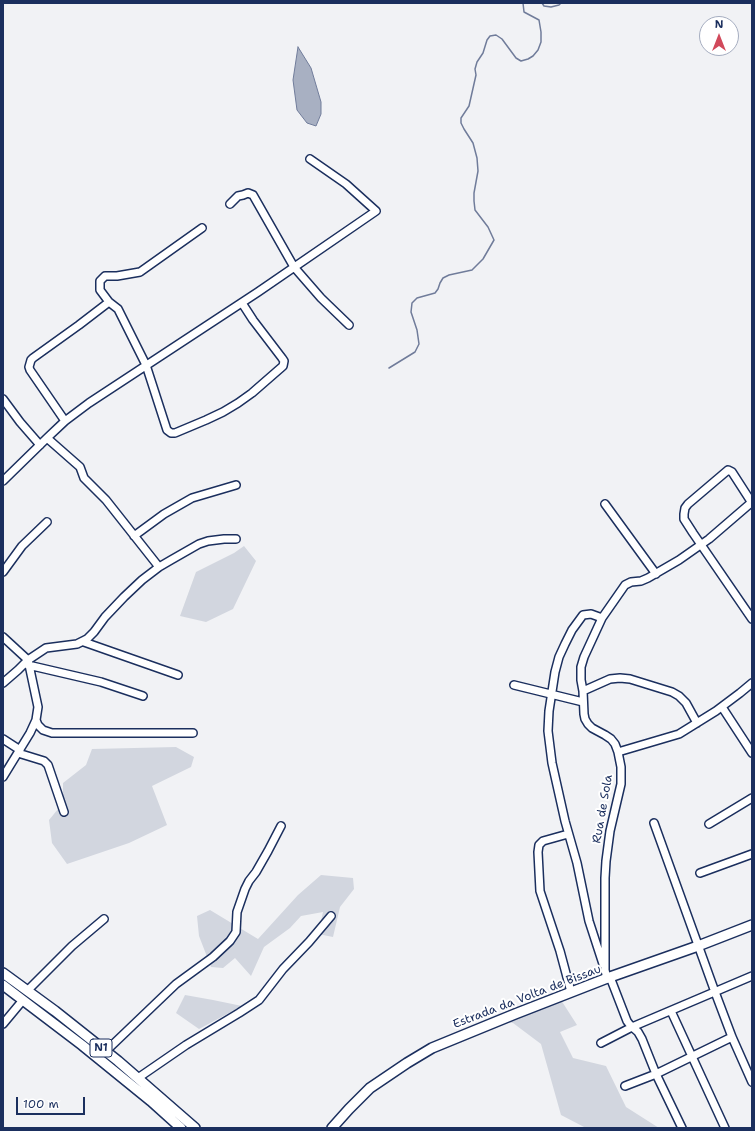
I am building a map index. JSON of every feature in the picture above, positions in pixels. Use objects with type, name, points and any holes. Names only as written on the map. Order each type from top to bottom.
[{"type":"main road","name":"Estrada da Volta de Bissau","points":[[332,1128],[370,1088],[422,1053],[453,1039],[571,992],[607,975],[698,946],[752,925]]},
{"type":"main road","name":"N1","points":[[3,973],[106,1051],[196,1128]]},
{"type":"main road","name":"N1","points":[[3,985],[82,1045],[181,1128]]},
{"type":"street","points":[[3,481],[40,444],[89,403],[242,303],[376,211],[346,184],[310,159]]},
{"type":"street","points":[[230,204],[238,196],[248,193],[253,195],[294,267],[320,298],[349,325]]},
{"type":"street","points":[[202,228],[140,272],[117,276],[105,276],[100,281],[100,290],[108,302],[118,309],[146,366],[167,430],[171,433],[175,433],[223,412],[252,393],[282,367],[284,363],[282,358],[242,303]]},
{"type":"street","points":[[66,421],[30,370],[29,367],[31,360],[80,325],[108,302]]},
{"type":"street","points":[[3,399],[20,422],[40,444]]},
{"type":"street","points":[[47,438],[79,465],[84,478],[113,509],[159,567]]},
{"type":"street","points":[[752,502],[732,472],[728,470],[688,504],[685,508],[684,514],[684,519],[752,619]]},
{"type":"street","points":[[134,536],[164,514],[192,498],[236,485]]},
{"type":"street","name":"Rua de Sola","points":[[607,975],[607,851],[621,784],[621,767],[615,744],[611,739],[588,724],[584,714],[581,680],[582,667],[592,638],[602,618],[625,585],[631,582],[644,580],[670,566],[701,544],[752,502]]},
{"type":"street","points":[[605,504],[656,574]]},
{"type":"street","points":[[3,572],[22,546],[47,522]]},
{"type":"street","points":[[3,683],[48,647],[73,645],[84,642],[90,637],[105,617],[119,602],[142,580],[159,567],[199,544],[224,539],[236,540]]},
{"type":"street","points":[[602,618],[588,613],[583,615],[577,623],[559,657],[555,672],[548,731],[550,746],[568,834],[593,934],[607,975],[627,1021],[638,1032],[642,1039],[656,1074],[682,1128]]},
{"type":"street","points":[[3,636],[28,663],[38,704],[36,720],[30,733],[3,777]]},
{"type":"street","points":[[84,642],[178,674]]},
{"type":"street","points":[[28,663],[101,682],[144,696]]},
{"type":"street","points":[[583,690],[610,679],[630,679],[672,692],[679,696],[686,703],[697,723]]},
{"type":"street","points":[[618,752],[679,734],[722,707],[752,683]]},
{"type":"street","points":[[514,685],[583,702]]},
{"type":"street","points":[[722,707],[752,753]]},
{"type":"street","points":[[36,720],[38,725],[43,730],[52,733],[193,733]]},
{"type":"street","points":[[3,739],[19,752],[44,761],[48,765],[64,812]]},
{"type":"street","points":[[709,824],[752,798]]},
{"type":"street","points":[[654,823],[732,1037],[752,1082]]},
{"type":"street","points":[[106,1051],[176,984],[214,957],[230,941],[236,932],[237,912],[249,881],[256,872],[281,826]]},
{"type":"street","points":[[568,834],[543,841],[539,845],[538,852],[540,891],[560,951],[571,992]]},
{"type":"street","points":[[700,873],[752,854]]},
{"type":"street","points":[[138,1078],[191,1042],[246,1009],[258,1000],[283,969],[331,916]]},
{"type":"street","points":[[27,990],[72,946],[104,919]]},
{"type":"street","points":[[601,1043],[632,1027],[752,976]]},
{"type":"street","points":[[3,1024],[23,1000]]},
{"type":"street","points":[[671,1011],[724,1128]]},
{"type":"street","points":[[625,1086],[656,1074],[732,1037]]},
{"type":"shaded area","points":[[244,546],[256,561],[233,609],[206,622],[180,616],[196,572],[234,553]]},
{"type":"shaded area","points":[[176,747],[194,757],[191,767],[152,786],[167,825],[129,843],[67,864],[52,843],[49,820],[63,803],[63,783],[86,765],[92,749]]},
{"type":"shaded area","points":[[321,875],[353,878],[354,889],[340,907],[333,937],[318,934],[323,912],[301,916],[290,928],[264,947],[251,976],[235,958],[223,968],[211,967],[199,936],[197,916],[210,910],[258,939],[298,895]]},
{"type":"shaded area","points":[[185,995],[242,1006],[199,1029],[176,1013]]},
{"type":"shaded area","points":[[561,1000],[577,1025],[560,1032],[573,1058],[606,1066],[626,1107],[659,1128],[586,1128],[561,1115],[541,1044],[513,1023],[503,1021]]},
{"type":"water","points":[[298,47],[311,68],[321,102],[321,114],[316,126],[307,123],[297,110],[293,80]]},
{"type":"waterway","points":[[389,368],[415,352],[419,344],[417,330],[411,312],[412,303],[417,298],[435,293],[443,278],[449,275],[472,270],[483,259],[494,240],[488,227],[475,210],[474,193],[478,171],[477,158],[473,143],[461,123],[461,118],[469,106],[476,75],[475,69],[477,62],[483,53],[487,40],[490,36],[496,35],[502,39],[516,58],[521,61],[533,56],[538,50],[541,42],[539,20],[524,12],[523,3]]},
{"type":"waterway","points":[[542,3],[544,6],[551,7],[561,3]]}]
